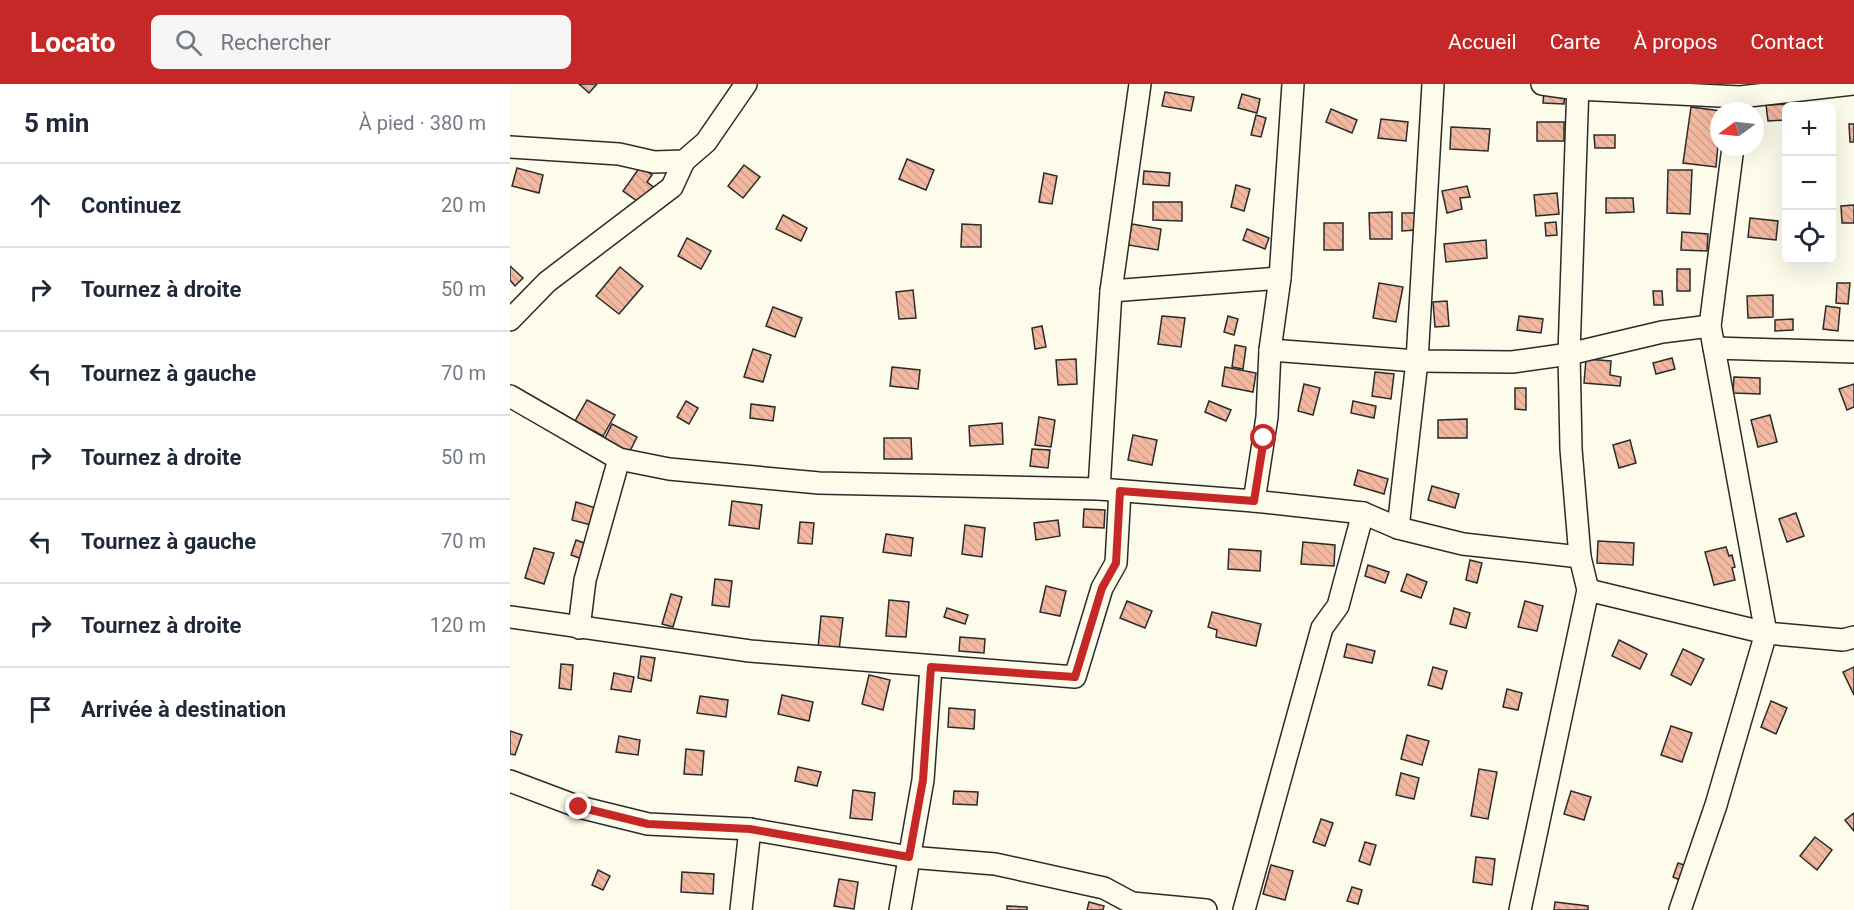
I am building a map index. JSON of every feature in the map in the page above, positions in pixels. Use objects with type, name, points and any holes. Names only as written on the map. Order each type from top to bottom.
[{"type":"street","points":[[510,320],[547,282],[672,187],[684,161],[706,142],[746,84]]},
{"type":"street","points":[[510,617],[750,651],[1075,677],[1102,588],[1116,563],[1110,490],[1111,291],[1140,84]]},
{"type":"street","points":[[1254,501],[1267,417],[1270,350],[1280,278],[1293,84]]},
{"type":"street","points":[[1398,528],[1417,361],[1433,84]]},
{"type":"street","points":[[1542,84],[1720,102]]},
{"type":"street","points":[[1750,102],[1853,84]]},
{"type":"street","points":[[1520,910],[1588,590],[1580,557],[1571,449],[1569,354],[1578,87]]},
{"type":"street","points":[[510,147],[619,154],[654,162],[684,161]]},
{"type":"street","points":[[1680,910],[1716,805],[1766,633],[1710,326],[1733,156]]},
{"type":"street","points":[[1111,291],[1280,278]]},
{"type":"street","points":[[1270,350],[1417,361],[1512,362],[1569,354],[1662,332],[1710,326]]},
{"type":"street","points":[[1714,348],[1854,352]]},
{"type":"street","points":[[510,396],[619,459],[669,469],[819,483],[1110,490],[1254,501],[1363,513],[1398,528],[1463,544],[1580,557]]},
{"type":"street","points":[[579,628],[585,580],[619,459]]},
{"type":"street","points":[[1244,910],[1322,628],[1338,606],[1363,513]]},
{"type":"street","points":[[1588,590],[1766,633],[1843,640],[1854,637]]},
{"type":"street","points":[[900,910],[923,780],[931,667]]},
{"type":"street","points":[[510,781],[579,807],[648,824],[750,829],[909,857],[995,864],[1104,888],[1132,903],[1157,908],[1206,910]]},
{"type":"street","points":[[741,910],[750,829]]},
{"type":"building","points":[[579,84],[597,84],[589,93]]},
{"type":"building","points":[[1544,91],[1565,92],[1564,104],[1543,103]]},
{"type":"building","points":[[1165,92],[1194,97],[1191,111],[1162,106]]},
{"type":"building","points":[[1242,94],[1260,99],[1257,113],[1238,108]]},
{"type":"building","points":[[1782,104],[1782,120],[1768,121],[1766,105]]},
{"type":"building","points":[[1691,107],[1710,110],[1710,156],[1717,156],[1716,167],[1683,163]]},
{"type":"building","points":[[1331,109],[1357,120],[1352,133],[1326,122]]},
{"type":"building","points":[[1256,115],[1266,118],[1261,137],[1251,135]]},
{"type":"building","points":[[1381,119],[1408,122],[1406,141],[1378,138]]},
{"type":"building","points":[[1537,122],[1564,122],[1564,141],[1537,141]]},
{"type":"building","points":[[1849,124],[1854,124],[1854,142],[1850,142]]},
{"type":"building","points":[[1451,127],[1490,129],[1488,151],[1450,149]]},
{"type":"building","points":[[1594,135],[1615,135],[1615,148],[1595,148]]},
{"type":"building","points":[[907,159],[934,170],[926,190],[899,179]]},
{"type":"building","points":[[744,165],[760,177],[743,198],[728,186]]},
{"type":"building","points":[[640,167],[652,175],[647,182],[656,189],[644,206],[623,191]]},
{"type":"building","points":[[517,168],[543,175],[539,193],[512,186]]},
{"type":"building","points":[[1668,170],[1692,170],[1690,214],[1667,213]]},
{"type":"building","points":[[1144,171],[1170,173],[1169,186],[1143,184]]},
{"type":"building","points":[[1044,173],[1057,176],[1052,204],[1039,202]]},
{"type":"building","points":[[1236,185],[1250,189],[1244,211],[1231,207]]},
{"type":"building","points":[[1467,186],[1470,197],[1460,198],[1462,209],[1447,213],[1442,191]]},
{"type":"building","points":[[1557,193],[1559,214],[1536,216],[1534,195]]},
{"type":"building","points":[[1606,198],[1633,198],[1634,212],[1606,213]]},
{"type":"building","points":[[1153,202],[1182,202],[1182,221],[1153,220]]},
{"type":"building","points":[[1854,205],[1854,223],[1842,223],[1841,206]]},
{"type":"building","points":[[1392,212],[1392,239],[1370,239],[1369,213]]},
{"type":"building","points":[[1402,213],[1416,213],[1416,230],[1402,231]]},
{"type":"building","points":[[783,215],[807,228],[801,241],[776,229]]},
{"type":"building","points":[[1750,218],[1778,221],[1776,240],[1748,237]]},
{"type":"building","points":[[1556,222],[1557,235],[1546,236],[1545,223]]},
{"type":"building","points":[[1324,223],[1343,223],[1343,250],[1324,250]]},
{"type":"building","points":[[962,224],[981,225],[981,247],[961,247]]},
{"type":"building","points":[[1132,224],[1161,229],[1158,250],[1128,245]]},
{"type":"building","points":[[1247,229],[1269,238],[1265,249],[1243,240]]},
{"type":"building","points":[[1682,232],[1708,234],[1707,251],[1681,250]]},
{"type":"building","points":[[687,238],[711,251],[701,269],[678,256]]},
{"type":"building","points":[[1486,240],[1487,258],[1446,262],[1444,244]]},
{"type":"building","points":[[510,266],[523,278],[515,286],[510,280]]},
{"type":"building","points":[[620,267],[643,286],[619,314],[596,296]]},
{"type":"building","points":[[1677,269],[1690,269],[1690,291],[1677,291]]},
{"type":"building","points":[[1379,283],[1403,287],[1396,322],[1373,318]]},
{"type":"building","points":[[1837,283],[1850,283],[1848,304],[1836,303]]},
{"type":"building","points":[[913,290],[916,318],[899,319],[896,292]]},
{"type":"building","points":[[1653,291],[1662,291],[1663,305],[1654,305]]},
{"type":"building","points":[[1773,295],[1773,317],[1748,318],[1747,296]]},
{"type":"building","points":[[1447,301],[1449,326],[1435,327],[1433,302]]},
{"type":"building","points":[[1826,306],[1840,308],[1838,331],[1823,329]]},
{"type":"building","points":[[773,307],[802,318],[795,337],[766,326]]},
{"type":"building","points":[[1162,316],[1185,318],[1181,347],[1158,344]]},
{"type":"building","points":[[1228,316],[1238,319],[1234,335],[1224,332]]},
{"type":"building","points":[[1519,316],[1543,319],[1541,333],[1517,330]]},
{"type":"building","points":[[1793,319],[1793,330],[1775,331],[1775,320]]},
{"type":"building","points":[[1042,326],[1046,347],[1035,349],[1032,328]]},
{"type":"building","points":[[1235,345],[1246,347],[1243,369],[1232,367]]},
{"type":"building","points":[[753,349],[771,355],[763,382],[744,377]]},
{"type":"building","points":[[1672,358],[1675,369],[1656,374],[1653,363]]},
{"type":"building","points":[[1076,359],[1077,384],[1058,385],[1056,360]]},
{"type":"building","points":[[1586,359],[1611,361],[1610,375],[1621,377],[1620,386],[1584,383]]},
{"type":"building","points":[[892,367],[920,370],[918,389],[890,386]]},
{"type":"building","points":[[1225,367],[1256,373],[1253,392],[1222,386]]},
{"type":"building","points":[[1375,372],[1394,374],[1391,399],[1372,396]]},
{"type":"building","points":[[1734,377],[1760,378],[1760,394],[1733,393]]},
{"type":"building","points":[[1304,384],[1320,388],[1313,415],[1298,411]]},
{"type":"building","points":[[1854,384],[1854,407],[1847,410],[1839,389]]},
{"type":"building","points":[[1515,388],[1526,388],[1526,410],[1515,409]]},
{"type":"building","points":[[587,400],[615,415],[603,436],[575,421]]},
{"type":"building","points":[[686,401],[698,408],[689,424],[677,417]]},
{"type":"building","points":[[1209,401],[1231,410],[1226,421],[1205,412]]},
{"type":"building","points":[[1353,401],[1376,406],[1374,418],[1351,413]]},
{"type":"building","points":[[751,404],[775,407],[773,421],[750,418]]},
{"type":"building","points":[[1770,415],[1777,442],[1758,447],[1751,420]]},
{"type":"building","points":[[1039,417],[1055,420],[1051,447],[1035,445]]},
{"type":"building","points":[[1467,419],[1467,438],[1438,438],[1438,420]]},
{"type":"building","points":[[1002,423],[1003,444],[970,446],[969,426]]},
{"type":"building","points":[[612,424],[637,437],[629,453],[604,440]]},
{"type":"building","points":[[1133,435],[1157,440],[1152,465],[1128,460]]},
{"type":"building","points":[[884,438],[911,438],[912,459],[884,459]]},
{"type":"building","points":[[1630,440],[1636,463],[1619,468],[1613,445]]},
{"type":"building","points":[[1032,449],[1050,450],[1048,468],[1030,466]]},
{"type":"building","points":[[1358,470],[1388,479],[1384,494],[1354,485]]},
{"type":"building","points":[[1432,486],[1459,494],[1455,508],[1428,500]]},
{"type":"building","points":[[732,501],[762,505],[759,529],[729,525]]},
{"type":"building","points":[[576,502],[596,508],[591,525],[572,520]]},
{"type":"building","points":[[1084,509],[1105,510],[1104,528],[1083,527]]},
{"type":"building","points":[[1796,513],[1804,536],[1787,542],[1779,519]]},
{"type":"building","points":[[1058,520],[1060,536],[1036,540],[1034,523]]},
{"type":"building","points":[[800,522],[814,523],[812,544],[798,543]]},
{"type":"building","points":[[965,525],[985,528],[982,557],[962,554]]},
{"type":"building","points":[[886,534],[913,538],[911,556],[883,552]]},
{"type":"building","points":[[576,540],[587,544],[582,559],[571,555]]},
{"type":"building","points":[[1598,541],[1634,543],[1633,565],[1597,563]]},
{"type":"building","points":[[1303,542],[1335,545],[1334,566],[1301,564]]},
{"type":"building","points":[[1726,547],[1729,556],[1732,555],[1735,580],[1714,585],[1705,552]]},
{"type":"building","points":[[534,548],[554,553],[544,584],[525,578]]},
{"type":"building","points":[[1229,549],[1261,551],[1260,571],[1228,569]]},
{"type":"building","points":[[1470,560],[1482,563],[1477,583],[1466,580]]},
{"type":"building","points":[[1368,565],[1389,572],[1385,583],[1365,576]]},
{"type":"building","points":[[1407,574],[1427,582],[1421,598],[1401,591]]},
{"type":"building","points":[[715,579],[732,581],[729,607],[712,605]]},
{"type":"building","points":[[1046,586],[1066,591],[1060,616],[1040,612]]},
{"type":"building","points":[[671,594],[682,597],[673,627],[662,624]]},
{"type":"building","points":[[889,600],[909,602],[906,637],[886,636]]},
{"type":"building","points":[[1127,601],[1152,611],[1145,628],[1120,618]]},
{"type":"building","points":[[1525,601],[1543,606],[1537,631],[1518,627]]},
{"type":"building","points":[[947,608],[968,615],[965,624],[944,617]]},
{"type":"building","points":[[1454,608],[1470,613],[1466,628],[1450,624]]},
{"type":"building","points":[[1212,612],[1261,624],[1256,646],[1216,637],[1217,630],[1208,627]]},
{"type":"building","points":[[821,616],[843,618],[839,650],[818,648]]},
{"type":"building","points":[[960,637],[985,639],[984,653],[959,651]]},
{"type":"building","points":[[1619,640],[1647,654],[1640,669],[1612,656]]},
{"type":"building","points":[[1347,644],[1375,651],[1372,663],[1344,657]]},
{"type":"building","points":[[1683,649],[1704,659],[1691,685],[1671,675]]},
{"type":"building","points":[[641,656],[655,658],[651,681],[638,678]]},
{"type":"building","points":[[561,664],[573,665],[571,690],[559,688]]},
{"type":"building","points":[[1433,667],[1447,671],[1442,689],[1428,685]]},
{"type":"building","points":[[1854,667],[1854,695],[1843,672]]},
{"type":"building","points":[[614,673],[634,677],[631,692],[611,689]]},
{"type":"building","points":[[869,675],[890,680],[883,710],[862,704]]},
{"type":"building","points":[[1507,689],[1522,693],[1518,710],[1503,707]]},
{"type":"building","points":[[782,695],[813,702],[809,721],[778,714]]},
{"type":"building","points":[[700,696],[728,700],[726,717],[697,713]]},
{"type":"building","points":[[1771,701],[1787,708],[1776,734],[1761,727]]},
{"type":"building","points":[[949,708],[975,710],[974,729],[948,727]]},
{"type":"building","points":[[1671,726],[1692,733],[1682,762],[1661,755]]},
{"type":"building","points":[[510,731],[522,735],[515,755],[510,754]]},
{"type":"building","points":[[1407,735],[1429,741],[1422,765],[1401,759]]},
{"type":"building","points":[[619,736],[640,740],[638,755],[616,752]]},
{"type":"building","points":[[686,749],[704,751],[702,775],[684,774]]},
{"type":"building","points":[[798,767],[821,772],[817,786],[795,781]]},
{"type":"building","points":[[1479,769],[1497,772],[1488,819],[1471,816]]},
{"type":"building","points":[[1401,773],[1419,778],[1414,799],[1396,795]]},
{"type":"building","points":[[853,790],[875,793],[872,820],[850,818]]},
{"type":"building","points":[[954,791],[978,792],[977,805],[953,804]]},
{"type":"building","points":[[1571,791],[1591,797],[1584,820],[1564,814]]},
{"type":"building","points":[[1854,813],[1854,831],[1845,820]]},
{"type":"building","points":[[1321,819],[1333,823],[1325,846],[1313,842]]},
{"type":"building","points":[[1815,837],[1832,850],[1817,870],[1800,856]]},
{"type":"building","points":[[1365,842],[1376,845],[1370,865],[1359,861]]},
{"type":"building","points":[[1476,857],[1495,859],[1492,885],[1473,882]]},
{"type":"building","points":[[1678,863],[1687,866],[1682,881],[1673,877]]},
{"type":"building","points":[[1271,865],[1293,871],[1285,900],[1263,894]]},
{"type":"building","points":[[598,870],[610,876],[603,890],[592,885]]},
{"type":"building","points":[[682,872],[714,874],[713,894],[681,892]]},
{"type":"building","points":[[839,879],[858,882],[854,909],[834,906]]},
{"type":"building","points":[[1352,887],[1362,890],[1358,904],[1347,901]]},
{"type":"building","points":[[1089,902],[1104,906],[1103,910],[1087,910]]},
{"type":"building","points":[[1555,902],[1588,906],[1588,910],[1554,910]]},
{"type":"building","points":[[1007,906],[1027,907],[1027,910],[1007,910]]},
{"type":"route","points":[[579,807],[648,824],[750,829],[909,857],[923,780],[931,667],[1075,677],[1102,588],[1116,563],[1120,491],[1254,501],[1264,438]]}]
